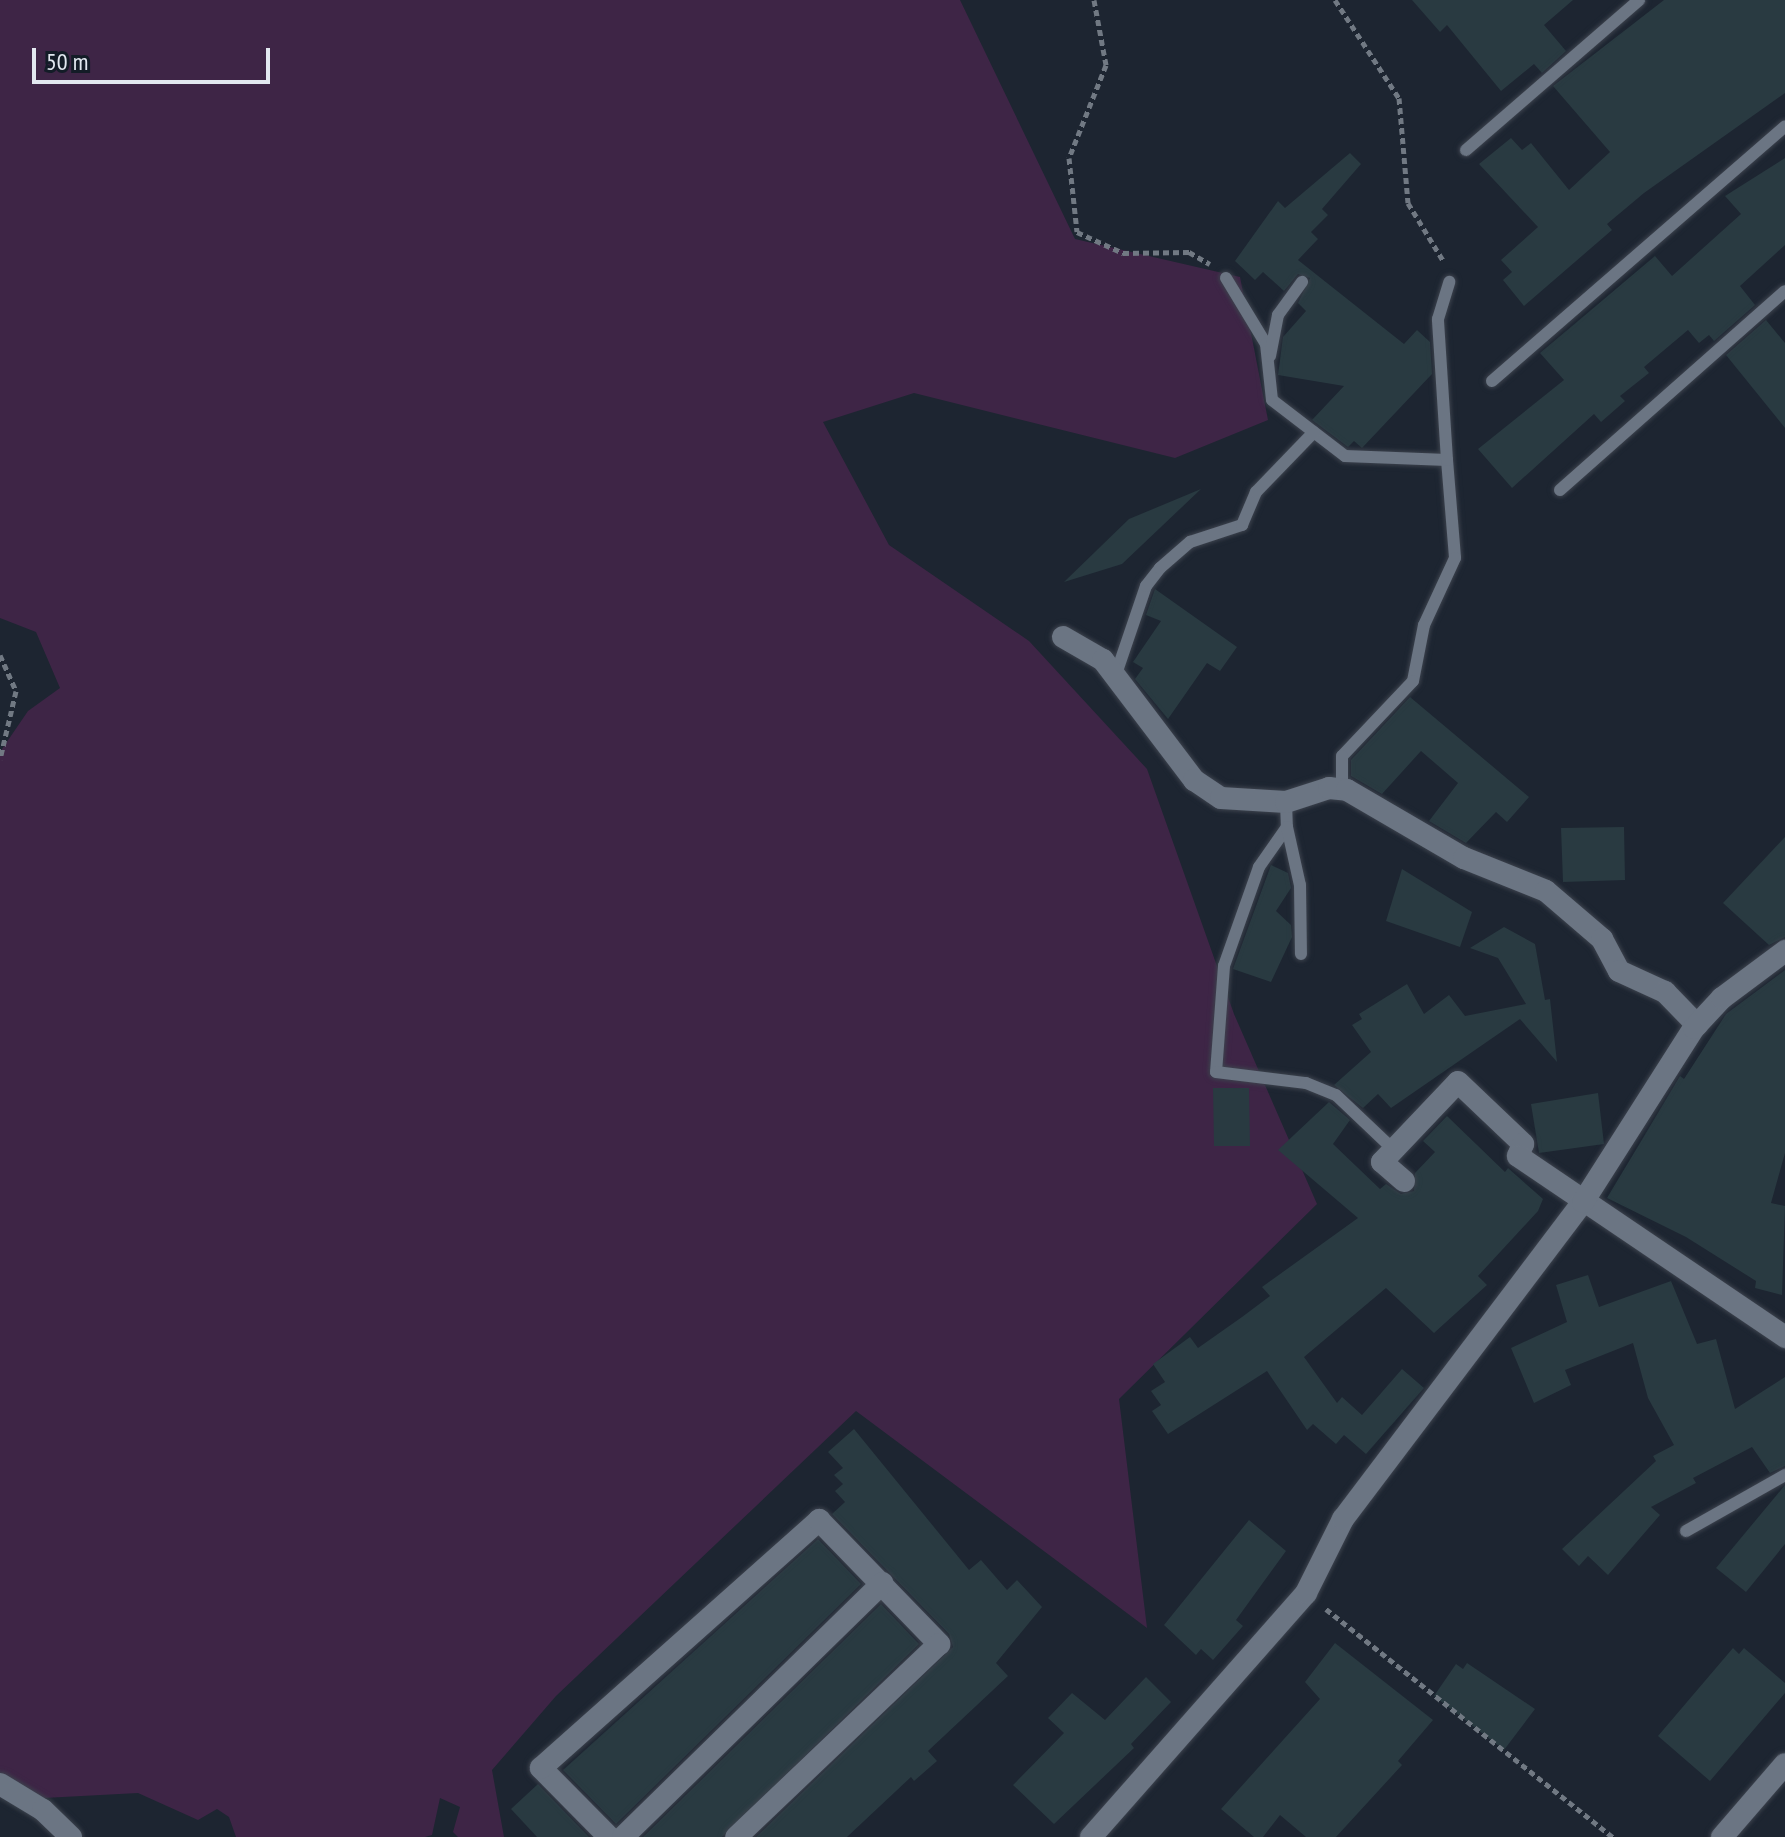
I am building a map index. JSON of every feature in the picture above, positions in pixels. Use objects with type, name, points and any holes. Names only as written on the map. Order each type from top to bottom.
[{"type":"street","points":[[1063,637],[1116,674],[1194,780],[1221,798],[1286,802],[1342,789],[1464,858],[1546,891],[1602,939],[1619,971],[1665,992],[1697,1025]]},
{"type":"street","points":[[1091,1837],[1306,1593],[1343,1519],[1583,1202],[1697,1025],[1785,951]]},
{"type":"street","points":[[1404,1181],[1382,1162],[1458,1082],[1523,1144],[1518,1156],[1785,1337]]},
{"type":"street","points":[[609,1837],[541,1768],[819,1520],[939,1644],[736,1837]]},
{"type":"street","points":[[623,1837],[882,1583]]},
{"type":"street","points":[[1722,1837],[1785,1764]]},
{"type":"street","points":[[0,1784],[43,1810],[71,1837]]},
{"type":"lane","points":[[1466,150],[1639,0]]},
{"type":"lane","points":[[1492,381],[1785,126]]},
{"type":"lane","points":[[1226,278],[1254,317],[1270,356]]},
{"type":"lane","points":[[1302,282],[1278,315],[1270,356],[1272,400],[1345,456],[1447,460]]},
{"type":"lane","points":[[1342,789],[1342,756],[1413,681],[1424,625],[1455,558],[1438,319],[1449,282]]},
{"type":"lane","points":[[1560,490],[1785,291]]},
{"type":"lane","points":[[1116,674],[1146,586],[1160,568],[1190,542],[1242,525],[1256,492],[1314,432]]},
{"type":"lane","points":[[1286,802],[1287,827],[1300,885],[1301,954]]},
{"type":"lane","points":[[1287,827],[1259,867],[1224,966],[1216,1072],[1306,1083],[1336,1095],[1393,1149]]},
{"type":"lane","points":[[1686,1531],[1785,1475]]},
{"type":"path","points":[[1094,0],[1106,65],[1069,158],[1077,232],[1123,253],[1189,252],[1226,278]]},
{"type":"path","points":[[1335,0],[1399,98],[1408,203],[1434,239],[1449,282]]},
{"type":"path","points":[[0,655],[16,691],[0,759]]},
{"type":"path","points":[[1306,1593],[1613,1837]]},
{"type":"shaded area","points":[[0,0],[960,0],[1075,239],[1240,277],[1268,420],[1175,458],[914,393],[823,422],[889,545],[1029,641],[1147,769],[1234,1014],[1317,1204],[1119,1399],[1147,1628],[856,1411],[556,1696],[492,1770],[504,1837],[458,1837],[453,1832],[460,1807],[440,1798],[432,1835],[425,1837],[236,1837],[229,1817],[217,1809],[198,1820],[138,1793],[44,1798],[0,1774],[0,752],[28,711],[60,688],[36,632],[0,618]]},
{"type":"building","points":[[1412,0],[1573,0],[1544,25],[1566,51],[1542,73],[1534,64],[1501,91],[1447,25],[1440,32]]},
{"type":"building","points":[[1664,0],[1785,0],[1785,93],[1644,193],[1607,224],[1612,230],[1524,306],[1503,280],[1512,272],[1501,260],[1538,227],[1479,164],[1511,138],[1522,150],[1531,143],[1569,190],[1610,152],[1553,86]]},
{"type":"building","points":[[1350,153],[1361,164],[1322,209],[1328,215],[1311,232],[1318,239],[1298,260],[1404,344],[1417,330],[1430,342],[1432,374],[1362,448],[1354,441],[1348,447],[1312,420],[1344,386],[1278,375],[1283,337],[1306,311],[1298,303],[1310,278],[1298,274],[1284,291],[1263,272],[1255,280],[1235,261],[1278,201],[1285,208]]},
{"type":"building","points":[[1785,158],[1785,245],[1740,286],[1755,305],[1714,341],[1709,335],[1699,343],[1688,330],[1644,367],[1649,373],[1620,396],[1625,401],[1601,422],[1594,414],[1512,488],[1478,449],[1564,380],[1540,353],[1655,256],[1672,276],[1741,214],[1725,196]]},
{"type":"building","points":[[1766,320],[1785,343],[1785,428],[1726,355]]},
{"type":"building","points":[[1201,489],[1122,564],[1064,582],[1129,519]]},
{"type":"building","points":[[1155,589],[1237,647],[1220,671],[1207,663],[1168,719],[1135,679],[1143,668],[1133,662],[1161,621],[1146,615]]},
{"type":"building","points":[[1410,697],[1529,797],[1507,822],[1496,812],[1466,843],[1429,821],[1458,783],[1421,751],[1382,794],[1351,776],[1351,760]]},
{"type":"building","points":[[1624,827],[1625,880],[1563,882],[1561,828]]},
{"type":"building","points":[[1785,837],[1785,937],[1769,945],[1723,903]]},
{"type":"building","points":[[1271,865],[1288,873],[1291,888],[1276,911],[1291,925],[1292,937],[1271,982],[1233,969]]},
{"type":"building","points":[[1402,869],[1472,912],[1460,947],[1386,921]]},
{"type":"building","points":[[1504,927],[1535,944],[1545,1000],[1550,999],[1557,1062],[1520,1019],[1391,1108],[1378,1094],[1363,1108],[1334,1085],[1371,1052],[1352,1025],[1362,1019],[1359,1014],[1407,984],[1424,1014],[1449,995],[1465,1016],[1526,1004],[1498,958],[1470,948]]},
{"type":"building","points":[[1785,970],[1785,1153],[1771,1203],[1785,1206],[1782,1295],[1755,1288],[1756,1281],[1686,1237],[1607,1198],[1680,1076],[1684,1079],[1726,1014]]},
{"type":"building","points":[[1213,1088],[1249,1088],[1250,1146],[1214,1146]]},
{"type":"building","points":[[1598,1093],[1604,1144],[1539,1153],[1531,1104]]},
{"type":"building","points":[[1329,1102],[1350,1120],[1333,1144],[1380,1189],[1386,1184],[1401,1194],[1414,1191],[1415,1173],[1435,1152],[1423,1141],[1447,1116],[1505,1172],[1508,1168],[1543,1199],[1538,1211],[1478,1276],[1487,1285],[1434,1333],[1386,1288],[1304,1357],[1337,1403],[1342,1397],[1362,1415],[1402,1369],[1424,1388],[1366,1454],[1344,1435],[1336,1444],[1313,1424],[1307,1430],[1267,1371],[1168,1434],[1152,1411],[1161,1405],[1151,1391],[1165,1382],[1153,1364],[1190,1337],[1198,1348],[1242,1317],[1270,1296],[1262,1287],[1358,1218],[1278,1150]]},
{"type":"building","points":[[1588,1275],[1599,1307],[1671,1281],[1697,1344],[1716,1339],[1735,1409],[1785,1377],[1785,1466],[1770,1473],[1752,1447],[1693,1478],[1696,1483],[1651,1507],[1660,1515],[1608,1575],[1588,1556],[1579,1566],[1562,1549],[1656,1461],[1653,1456],[1674,1445],[1648,1398],[1633,1343],[1565,1370],[1571,1385],[1534,1403],[1511,1348],[1567,1322],[1556,1285]]},
{"type":"building","points":[[854,1429],[969,1570],[981,1560],[1007,1590],[1017,1580],[1042,1607],[996,1663],[1008,1676],[928,1751],[937,1761],[914,1781],[911,1777],[847,1837],[756,1837],[953,1647],[949,1634],[832,1514],[845,1502],[835,1491],[843,1484],[834,1475],[843,1468],[828,1452]]},
{"type":"building","points":[[1785,1485],[1785,1544],[1746,1592],[1716,1568]]},
{"type":"building","points":[[1249,1520],[1286,1551],[1236,1620],[1243,1626],[1213,1660],[1201,1649],[1196,1655],[1164,1625]]},
{"type":"building","points":[[818,1539],[861,1584],[616,1824],[563,1770]]},
{"type":"building","points":[[881,1604],[919,1644],[722,1837],[643,1837]]},
{"type":"building","points":[[1335,1643],[1433,1720],[1398,1761],[1402,1765],[1336,1837],[1306,1837],[1280,1815],[1263,1837],[1254,1837],[1221,1809],[1320,1699],[1305,1682]]},
{"type":"building","points":[[1733,1648],[1739,1654],[1744,1648],[1785,1683],[1785,1693],[1710,1781],[1658,1736]]},
{"type":"building","points":[[1467,1663],[1535,1709],[1504,1750],[1434,1696],[1456,1664],[1463,1669]]},
{"type":"building","points":[[1146,1677],[1171,1702],[1131,1744],[1134,1748],[1054,1824],[1013,1785],[1064,1733],[1048,1718],[1072,1693],[1105,1720]]},
{"type":"building","points":[[538,1784],[589,1837],[537,1837],[511,1809]]}]
